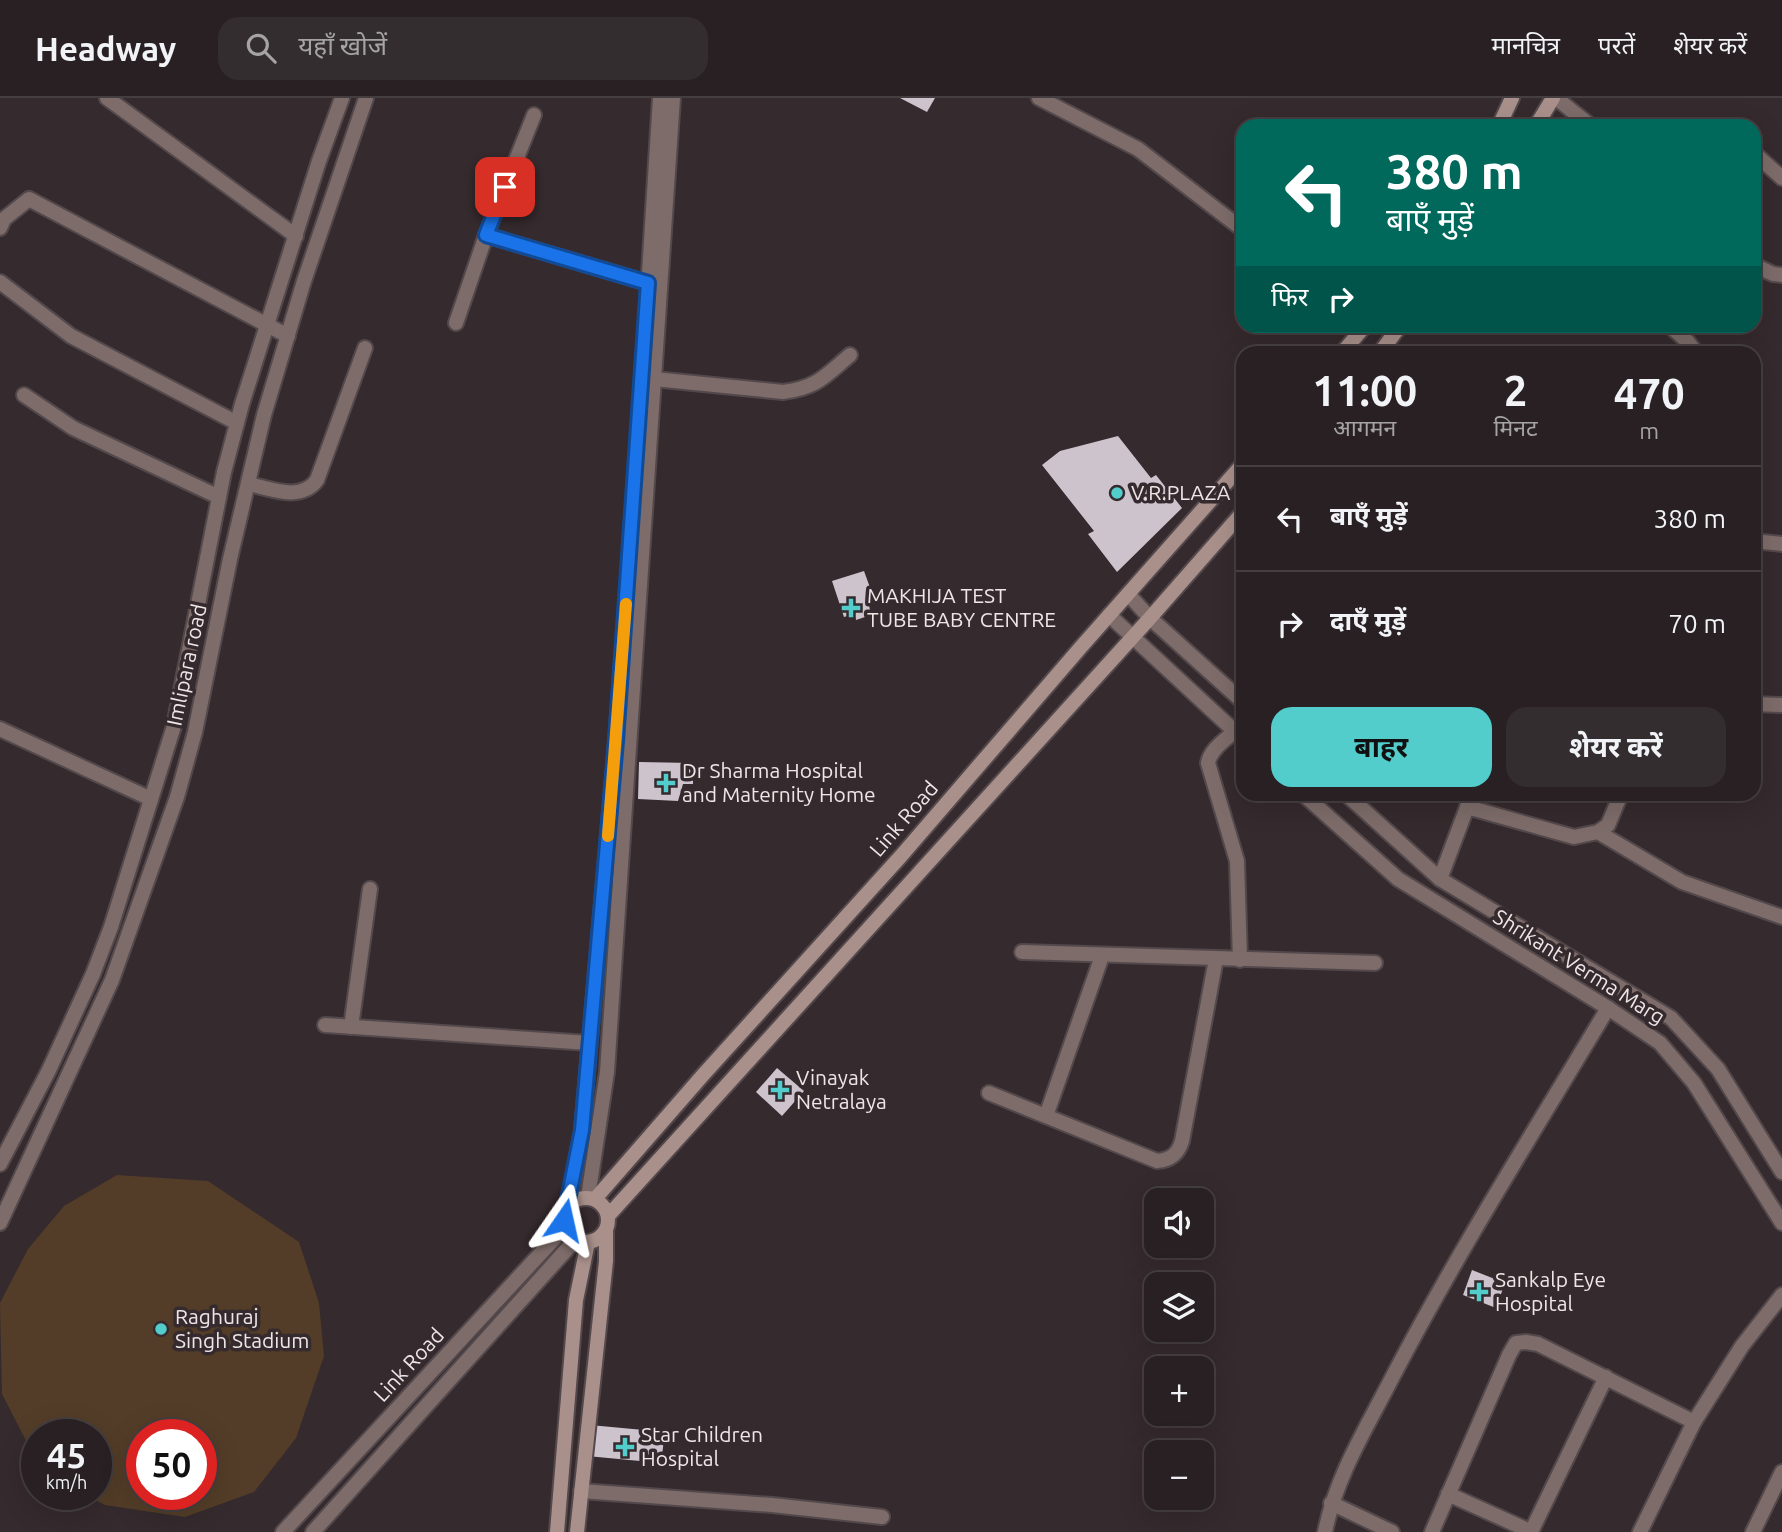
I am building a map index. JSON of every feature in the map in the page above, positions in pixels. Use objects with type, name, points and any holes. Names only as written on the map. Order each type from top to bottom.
[{"type":"main road","points":[[1502,119],[1512,98]]},
{"type":"main road","points":[[1540,119],[1554,98]]},
{"type":"main road","name":"Link Road","points":[[591,1198],[901,856],[1236,472]]},
{"type":"main road","points":[[577,1532],[606,1261],[607,1223],[601,1203],[591,1198],[574,1201],[569,1206],[564,1220],[565,1227],[582,1240],[595,1240],[607,1223],[1236,520]]},
{"type":"main road","points":[[557,1532],[582,1240]]},
{"type":"street","points":[[107,98],[296,236]]},
{"type":"street","name":"Imlipara road","points":[[0,1162],[49,1070],[93,974],[111,927],[174,726],[219,497],[237,423],[342,98]]},
{"type":"street","name":"Imlipara road","points":[[0,1223],[112,981],[177,797],[195,733],[230,559],[264,415],[340,169],[366,98]]},
{"type":"street","points":[[569,1206],[582,1130],[614,767],[660,98]]},
{"type":"street","points":[[591,1198],[607,1072],[673,98]]},
{"type":"street","points":[[1039,98],[1138,149],[1236,224]]},
{"type":"street","points":[[1554,98],[1582,119]]},
{"type":"street","points":[[456,323],[486,235],[534,115]]},
{"type":"street","points":[[1761,159],[1782,178]]},
{"type":"street","points":[[0,228],[4,219],[29,200],[288,336]]},
{"type":"street","points":[[486,235],[648,283]]},
{"type":"street","points":[[1761,268],[1782,275]]},
{"type":"street","points":[[0,282],[71,336],[237,423]]},
{"type":"street","points":[[248,484],[293,493],[303,492],[313,486],[365,348]]},
{"type":"street","points":[[654,379],[783,392],[811,387],[850,355]]},
{"type":"street","points":[[24,395],[73,428],[219,497]]},
{"type":"street","points":[[1761,542],[1782,544]]},
{"type":"street","points":[[1128,594],[1150,618],[1236,696]]},
{"type":"street","points":[[1109,615],[1236,732]]},
{"type":"street","points":[[1761,704],[1782,705]]},
{"type":"street","points":[[0,729],[151,799]]},
{"type":"street","points":[[1236,737],[1213,751],[1208,763],[1237,861],[1240,960]]},
{"type":"street","name":"Shrikant Verma Marg","points":[[1311,801],[1398,879],[1660,1043],[1694,1083],[1782,1223]]},
{"type":"street","name":"Shrikant Verma Marg","points":[[1354,801],[1440,879],[1671,1018],[1718,1069],[1782,1172]]},
{"type":"street","points":[[1440,879],[1470,801],[1560,835],[1574,837],[1598,832],[1608,825],[1618,801]]},
{"type":"street","points":[[1598,832],[1682,881],[1782,917]]},
{"type":"street","points":[[351,1027],[370,889]]},
{"type":"street","points":[[1022,952],[1375,963]]},
{"type":"street","points":[[1046,1116],[1102,956]]},
{"type":"street","points":[[989,1093],[1157,1161],[1174,1156],[1182,1140],[1216,959]]},
{"type":"street","points":[[1325,1532],[1331,1503],[1353,1454],[1434,1299],[1608,1008]]},
{"type":"street","points":[[325,1025],[589,1043]]},
{"type":"street","name":"Link Road","points":[[283,1532],[565,1227]]},
{"type":"street","name":"Link Road","points":[[313,1532],[582,1240]]},
{"type":"street","points":[[1640,1532],[1694,1422],[1742,1346],[1782,1295]]},
{"type":"street","points":[[1432,1532],[1508,1355],[1516,1343],[1538,1344],[1694,1422]]},
{"type":"street","points":[[1447,1494],[1531,1532],[1606,1377]]},
{"type":"street","points":[[1753,1532],[1782,1472]]},
{"type":"street","points":[[581,1491],[772,1505],[882,1517]]},
{"type":"street","points":[[1331,1503],[1392,1532]]},
{"type":"shaded area","name":"Raghuraj Singh Stadium","points":[[117,1175],[208,1181],[299,1242],[319,1303],[324,1356],[296,1438],[254,1492],[217,1505],[217,1419],[126,1419],[126,1508],[112,1506],[112,1419],[21,1419],[21,1431],[2,1394],[0,1303],[28,1249],[64,1206]]},
{"type":"shaded area","name":"Raghuraj Singh Stadium","points":[[138,1510],[204,1510],[185,1517]]},
{"type":"building","points":[[900,98],[935,98],[927,112]]},
{"type":"building","name":"V.R.PLAZA","points":[[1118,436],[1151,478],[1156,475],[1182,508],[1117,572],[1088,534],[1094,531],[1042,465],[1060,451]]},
{"type":"building","points":[[864,571],[872,593],[867,595],[871,615],[856,620],[854,614],[844,617],[832,581]]},
{"type":"building","points":[[639,762],[693,763],[693,784],[683,784],[678,801],[638,799]]},
{"type":"building","points":[[777,1068],[804,1091],[782,1116],[756,1092]]},
{"type":"building","points":[[1472,1270],[1505,1283],[1496,1308],[1463,1295]]},
{"type":"building","points":[[590,1425],[665,1432],[661,1463],[587,1456]]},
{"type":"slow traffic","points":[[608,836],[626,604]]},
{"type":"place","name":"V.R.PLAZA","points":[[1117,493]]},
{"type":"place","name":"MAKHIJA TEST TUBE BABY CENTRE","points":[[851,608]]},
{"type":"place","name":"Dr Sharma Hospital and Maternity Home","points":[[666,783]]},
{"type":"place","name":"Vinayak Netralaya","points":[[780,1090]]},
{"type":"place","name":"Sankalp Eye Hospital","points":[[1479,1292]]},
{"type":"place","name":"Raghuraj Singh Stadium","points":[[161,1329]]},
{"type":"place","name":"Star Children Hospital","points":[[625,1447]]},
{"type":"route","points":[[505,187],[486,235],[648,283],[616,741],[582,1130],[569,1206],[564,1220]]}]
